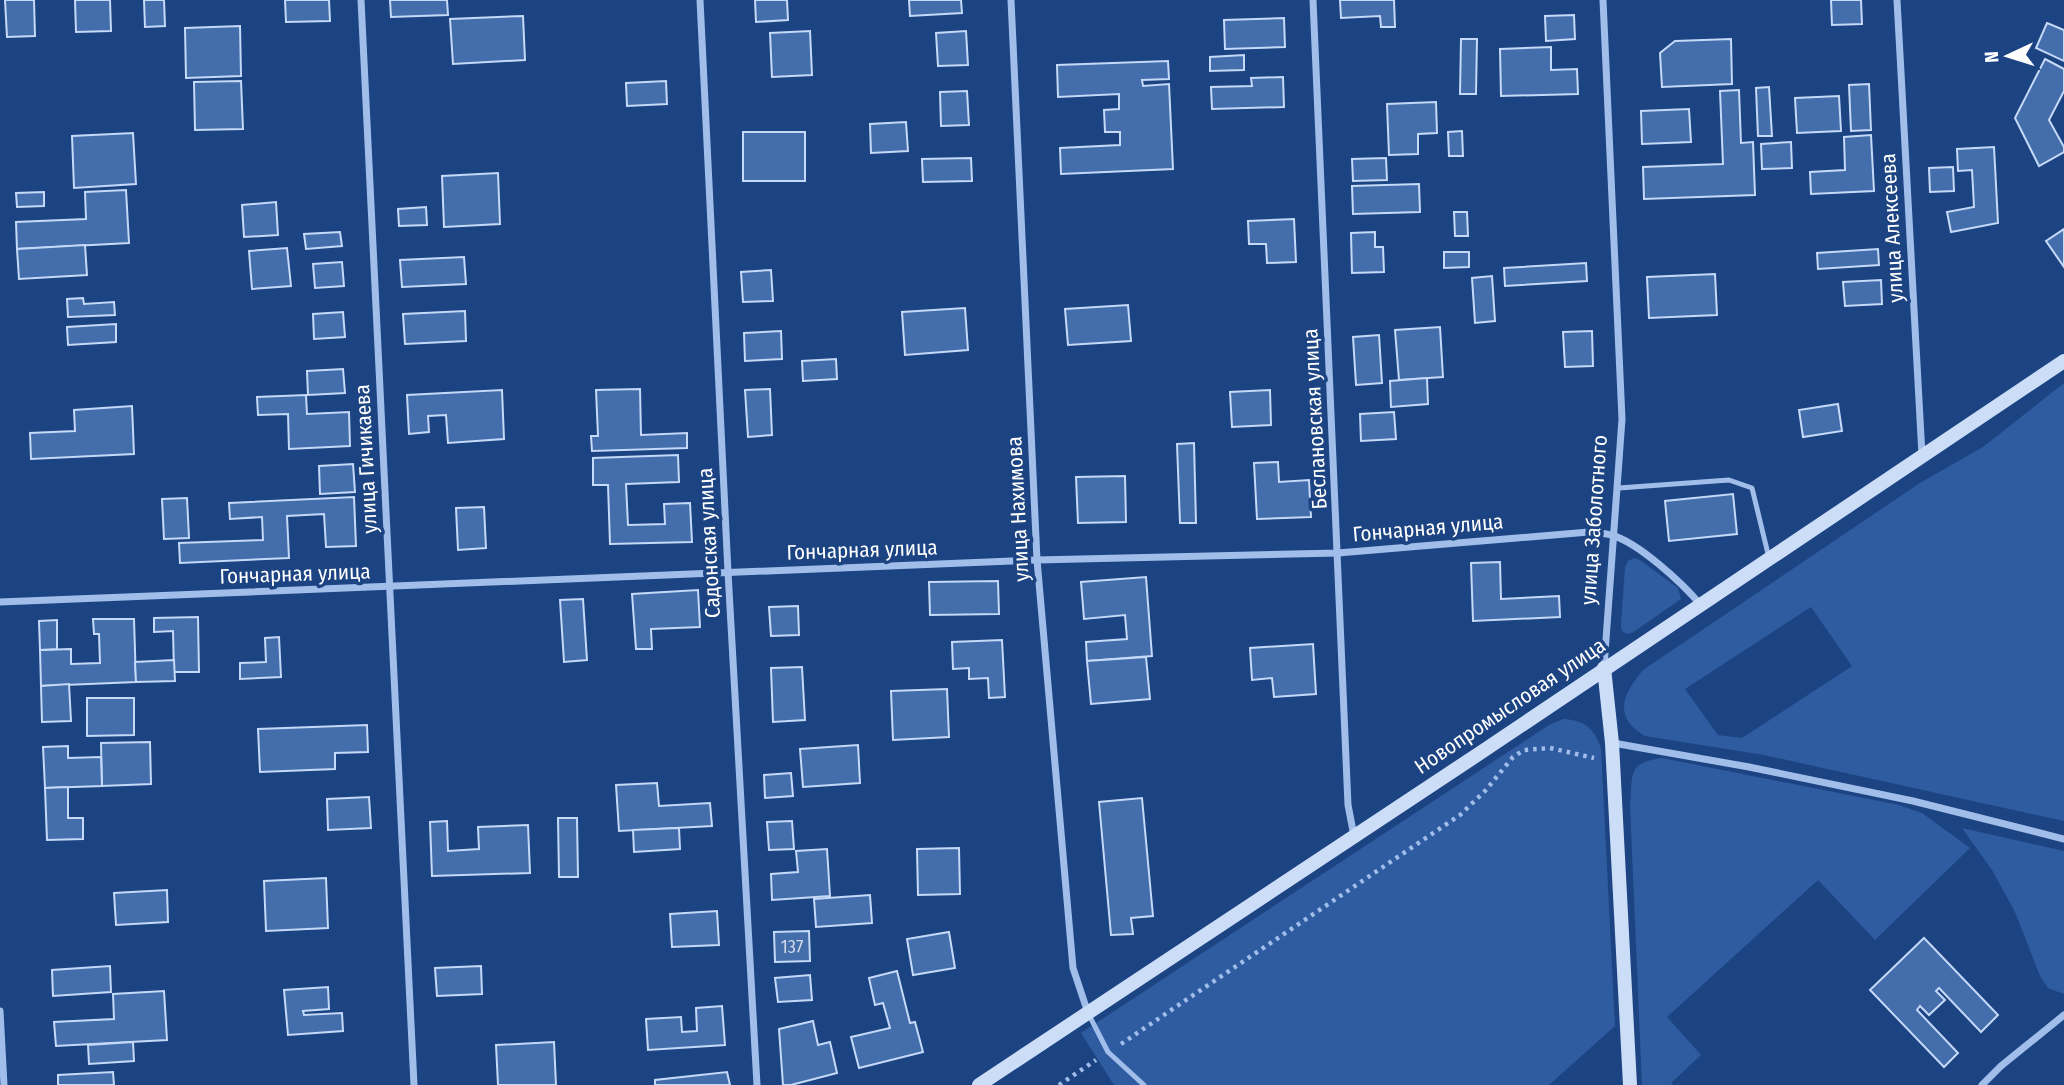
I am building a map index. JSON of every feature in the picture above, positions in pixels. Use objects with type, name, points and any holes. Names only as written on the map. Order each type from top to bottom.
[{"type":"main road","name":"Новопромысловая улица","points":[[979,1085],[2064,361]]},
{"type":"main road","name":"улица Заболотного","points":[[1604,668],[1612,743],[1630,1085]]},
{"type":"street","name":"улица Гичикаева","points":[[361,0],[414,1085]]},
{"type":"street","name":"Садонская улица","points":[[700,0],[757,1085]]},
{"type":"street","name":"улица Нахимова","points":[[1011,0],[1038,561],[1073,968],[1088,1013]]},
{"type":"street","name":"Беслановская улица","points":[[1312,0],[1348,806],[1354,836]]},
{"type":"street","name":"улица Заболотного","points":[[1603,0],[1622,419],[1604,668]]},
{"type":"street","name":"улица Алексеева","points":[[1898,0],[1922,455]]},
{"type":"street","name":"Гончарная улица","points":[[0,602],[728,572],[1338,553],[1588,532],[1613,536],[1654,561],[1682,584],[1700,604]]},
{"type":"street","points":[[1612,743],[1749,767],[1913,801],[2064,839]]},
{"type":"street","points":[[0,1011],[4,1085]]},
{"type":"street","points":[[1982,1085],[2001,1066],[2064,1015]]},
{"type":"lane","points":[[1619,488],[1729,480],[1752,488],[1769,559]]},
{"type":"lane","points":[[1088,1013],[1108,1052],[1144,1085]]},
{"type":"path","points":[[1059,1085],[1460,815],[1485,791],[1513,757],[1524,750],[1550,748],[1600,759]]},
{"type":"shaded area","points":[[2064,383],[2064,821],[1764,755],[1645,736],[1628,721],[1624,705],[1626,696],[1643,670],[1920,483],[1983,447]],"holes":[[[1811,607],[1852,666],[1742,738],[1718,735],[1685,689]]]},
{"type":"shaded area","points":[[1634,558],[1678,588],[1681,599],[1627,634],[1622,631],[1621,626],[1625,567],[1628,561]]},
{"type":"shaded area","points":[[1563,719],[1587,726],[1601,748],[1615,1026],[1549,1085],[1114,1085],[1081,1033],[1549,725]]},
{"type":"shaded area","points":[[1662,758],[1899,805],[1922,813],[1970,848],[1875,940],[1818,880],[1667,1017],[1701,1055],[1671,1083],[1673,1085],[1642,1085],[1630,805],[1632,778],[1637,767]]},
{"type":"shaded area","points":[[1962,828],[2064,851],[2064,994],[2048,988],[2040,976],[2015,912],[1992,870]]},
{"type":"building","points":[[5,0],[34,0],[35,36],[7,37]]},
{"type":"building","points":[[75,0],[110,0],[111,31],[76,32]]},
{"type":"building","points":[[144,0],[164,0],[165,26],[145,27]]},
{"type":"building","points":[[285,0],[329,0],[330,21],[286,22]]},
{"type":"building","points":[[390,0],[447,0],[448,15],[391,17]]},
{"type":"building","points":[[755,0],[787,0],[788,20],[756,22]]},
{"type":"building","points":[[909,0],[961,0],[962,13],[910,16]]},
{"type":"building","points":[[1340,0],[1394,0],[1395,27],[1381,27],[1380,16],[1341,18]]},
{"type":"building","points":[[1831,0],[1861,0],[1862,24],[1832,25]]},
{"type":"building","points":[[1574,15],[1575,39],[1546,41],[1545,16]]},
{"type":"building","points":[[523,16],[525,60],[453,64],[450,19]]},
{"type":"building","points":[[1284,18],[1285,47],[1225,49],[1224,20]]},
{"type":"building","points":[[2047,23],[2064,30],[2064,61],[2036,48]]},
{"type":"building","points":[[240,26],[241,76],[186,78],[185,28]]},
{"type":"building","points":[[810,31],[812,75],[772,77],[770,33]]},
{"type":"building","points":[[966,31],[968,65],[938,66],[936,33]]},
{"type":"building","points":[[1461,39],[1477,39],[1476,94],[1460,94]]},
{"type":"building","points":[[1731,39],[1732,84],[1662,87],[1660,53],[1675,41]]},
{"type":"building","points":[[1551,47],[1551,70],[1577,69],[1578,94],[1501,96],[1500,49]]},
{"type":"building","points":[[1244,55],[1244,70],[1210,71],[1210,57]]},
{"type":"building","points":[[2045,59],[2064,69],[2064,91],[2049,120],[2064,147],[2064,152],[2039,166],[2015,118]]},
{"type":"building","points":[[1168,61],[1169,79],[1142,80],[1143,86],[1169,84],[1173,169],[1061,174],[1060,148],[1120,145],[1120,132],[1105,132],[1104,110],[1119,109],[1119,94],[1058,97],[1057,65]]},
{"type":"building","points":[[1283,77],[1284,107],[1212,109],[1211,87],[1252,86],[1251,78]]},
{"type":"building","points":[[241,81],[243,129],[195,130],[194,82]]},
{"type":"building","points":[[666,81],[667,104],[627,106],[626,83]]},
{"type":"building","points":[[1869,84],[1871,130],[1851,131],[1849,85]]},
{"type":"building","points":[[1769,87],[1772,136],[1758,136],[1756,88]]},
{"type":"building","points":[[1739,90],[1741,143],[1753,142],[1755,195],[1644,199],[1643,167],[1723,164],[1720,91]]},
{"type":"building","points":[[967,91],[969,125],[941,126],[940,92]]},
{"type":"building","points":[[1839,96],[1841,131],[1797,133],[1795,98]]},
{"type":"building","points":[[1436,102],[1437,133],[1418,134],[1418,154],[1389,155],[1387,104]]},
{"type":"building","points":[[1689,109],[1691,142],[1642,144],[1641,111]]},
{"type":"building","points":[[906,122],[908,151],[871,153],[870,124]]},
{"type":"building","points":[[1462,131],[1463,156],[1449,156],[1448,132]]},
{"type":"building","points":[[743,132],[805,132],[805,181],[743,181]]},
{"type":"building","points":[[133,133],[136,184],[74,188],[72,136]]},
{"type":"building","points":[[1871,135],[1874,191],[1811,194],[1810,172],[1845,170],[1844,137]]},
{"type":"building","points":[[1791,142],[1792,168],[1762,169],[1761,144]]},
{"type":"building","points":[[1994,147],[1998,223],[1951,232],[1947,212],[1974,207],[1972,170],[1958,171],[1957,149]]},
{"type":"building","points":[[971,158],[972,181],[923,182],[922,159]]},
{"type":"building","points":[[1386,158],[1387,180],[1353,181],[1352,159]]},
{"type":"building","points":[[1953,167],[1954,191],[1930,192],[1929,168]]},
{"type":"building","points":[[498,173],[500,224],[444,227],[442,176]]},
{"type":"building","points":[[1419,184],[1420,212],[1353,214],[1352,186]]},
{"type":"building","points":[[126,190],[129,243],[17,249],[16,222],[86,219],[85,192]]},
{"type":"building","points":[[44,192],[44,206],[17,207],[16,193]]},
{"type":"building","points":[[276,202],[278,235],[244,237],[242,205]]},
{"type":"building","points":[[426,207],[427,225],[399,226],[398,209]]},
{"type":"building","points":[[1454,212],[1467,212],[1468,236],[1455,236]]},
{"type":"building","points":[[1294,219],[1296,262],[1267,263],[1266,244],[1249,244],[1248,221]]},
{"type":"building","points":[[2064,229],[2064,267],[2046,241]]},
{"type":"building","points":[[340,232],[342,246],[306,249],[304,234]]},
{"type":"building","points":[[1375,232],[1375,247],[1383,247],[1384,272],[1352,273],[1351,233]]},
{"type":"building","points":[[85,245],[87,275],[19,279],[17,249]]},
{"type":"building","points":[[287,248],[291,286],[252,289],[249,251]]},
{"type":"building","points":[[1878,249],[1879,265],[1818,269],[1817,253]]},
{"type":"building","points":[[1444,252],[1469,252],[1469,267],[1444,268]]},
{"type":"building","points":[[464,257],[466,284],[402,287],[400,260]]},
{"type":"building","points":[[342,262],[344,286],[315,288],[313,264]]},
{"type":"building","points":[[1586,263],[1587,281],[1505,286],[1504,268]]},
{"type":"building","points":[[771,270],[773,301],[743,302],[741,272]]},
{"type":"building","points":[[1715,274],[1717,315],[1649,318],[1647,277]]},
{"type":"building","points":[[1492,276],[1495,321],[1475,323],[1472,278]]},
{"type":"building","points":[[1881,280],[1882,304],[1845,306],[1843,282]]},
{"type":"building","points":[[83,298],[84,304],[114,302],[115,315],[68,317],[67,299]]},
{"type":"building","points":[[1128,305],[1131,341],[1068,345],[1065,309]]},
{"type":"building","points":[[965,308],[968,350],[905,355],[902,312]]},
{"type":"building","points":[[465,311],[466,341],[405,344],[403,314]]},
{"type":"building","points":[[343,312],[345,337],[314,339],[313,314]]},
{"type":"building","points":[[116,324],[116,342],[68,345],[67,327]]},
{"type":"building","points":[[1440,327],[1443,377],[1399,380],[1395,330]]},
{"type":"building","points":[[781,331],[782,359],[745,361],[744,333]]},
{"type":"building","points":[[1592,331],[1593,366],[1565,367],[1563,332]]},
{"type":"building","points":[[1379,335],[1382,383],[1356,385],[1353,337]]},
{"type":"building","points":[[836,359],[837,379],[803,381],[802,361]]},
{"type":"building","points":[[343,369],[345,393],[308,395],[307,371]]},
{"type":"building","points":[[1427,378],[1428,404],[1391,407],[1390,381]]},
{"type":"building","points":[[640,389],[641,435],[687,433],[687,448],[592,451],[591,436],[598,436],[596,390]]},
{"type":"building","points":[[770,389],[772,435],[748,437],[745,390]]},
{"type":"building","points":[[502,390],[504,439],[448,443],[446,415],[428,416],[429,432],[409,434],[407,395]]},
{"type":"building","points":[[1270,390],[1271,425],[1232,427],[1230,392]]},
{"type":"building","points":[[306,395],[307,414],[349,412],[350,446],[289,449],[288,414],[258,415],[257,397]]},
{"type":"building","points":[[1838,404],[1842,431],[1803,437],[1799,410]]},
{"type":"building","points":[[132,406],[134,454],[31,459],[30,433],[75,431],[74,410]]},
{"type":"building","points":[[1394,412],[1396,439],[1361,441],[1360,414]]},
{"type":"building","points":[[1194,443],[1196,523],[1180,523],[1177,444]]},
{"type":"building","points":[[678,455],[679,482],[626,484],[628,525],[665,524],[664,504],[690,503],[692,542],[610,544],[608,485],[593,485],[593,458]]},
{"type":"building","points":[[1278,462],[1279,482],[1309,480],[1311,517],[1257,519],[1254,463]]},
{"type":"building","points":[[353,464],[355,492],[320,494],[319,466]]},
{"type":"building","points":[[1125,476],[1126,522],[1078,523],[1076,477]]},
{"type":"building","points":[[1733,494],[1737,534],[1669,541],[1665,501]]},
{"type":"building","points":[[354,497],[356,546],[326,547],[324,514],[287,516],[289,558],[180,563],[179,543],[263,540],[262,517],[230,519],[229,503]]},
{"type":"building","points":[[187,498],[189,538],[164,539],[162,499]]},
{"type":"building","points":[[484,507],[486,548],[458,550],[456,508]]},
{"type":"building","points":[[1500,562],[1501,599],[1559,596],[1560,617],[1473,621],[1471,563]]},
{"type":"building","points":[[1146,577],[1152,656],[1087,661],[1086,642],[1127,639],[1125,615],[1084,619],[1081,582]]},
{"type":"building","points":[[998,581],[999,614],[930,615],[929,582]]},
{"type":"building","points":[[698,590],[700,627],[651,629],[652,649],[636,649],[632,594]]},
{"type":"building","points":[[583,599],[587,660],[564,662],[560,600]]},
{"type":"building","points":[[798,606],[799,635],[771,636],[769,607]]},
{"type":"building","points":[[198,617],[199,672],[174,672],[173,631],[154,632],[154,618]]},
{"type":"building","points":[[93,619],[134,619],[136,682],[41,686],[40,650],[71,649],[71,664],[100,663],[99,634],[94,634]]},
{"type":"building","points":[[57,620],[57,649],[40,650],[39,621]]},
{"type":"building","points":[[279,637],[281,677],[240,679],[240,663],[266,662],[265,638]]},
{"type":"building","points":[[1002,640],[1005,697],[989,698],[988,678],[969,679],[969,668],[953,669],[952,642]]},
{"type":"building","points":[[1313,644],[1316,694],[1274,697],[1272,678],[1252,680],[1250,648]]},
{"type":"building","points":[[1146,657],[1150,699],[1091,704],[1087,661]]},
{"type":"building","points":[[174,660],[175,681],[136,682],[135,662]]},
{"type":"building","points":[[802,667],[805,720],[773,722],[771,668]]},
{"type":"building","points":[[69,684],[71,721],[42,722],[41,686]]},
{"type":"building","points":[[947,689],[949,737],[893,740],[891,691]]},
{"type":"building","points":[[87,698],[134,698],[134,735],[87,736]]},
{"type":"building","points":[[367,725],[368,752],[335,753],[335,769],[260,772],[258,729]]},
{"type":"building","points":[[150,742],[151,784],[102,786],[101,743]]},
{"type":"building","points":[[858,745],[860,783],[803,787],[800,749]]},
{"type":"building","points":[[68,746],[68,758],[101,757],[102,786],[45,788],[43,747]]},
{"type":"building","points":[[791,773],[793,796],[765,798],[764,775]]},
{"type":"building","points":[[657,783],[659,806],[710,803],[712,826],[619,831],[616,785]]},
{"type":"building","points":[[68,787],[68,818],[83,818],[83,839],[47,840],[45,788]]},
{"type":"building","points":[[369,797],[371,828],[328,830],[327,799]]},
{"type":"building","points":[[1142,798],[1153,916],[1131,918],[1133,934],[1111,935],[1099,802]]},
{"type":"building","points":[[558,818],[577,818],[578,877],[559,877]]},
{"type":"building","points":[[447,821],[448,851],[479,849],[478,827],[528,825],[530,873],[432,876],[430,822]]},
{"type":"building","points":[[792,821],[794,849],[769,850],[767,822]]},
{"type":"building","points":[[679,828],[680,849],[634,852],[633,830]]},
{"type":"building","points":[[959,848],[960,894],[918,895],[917,849]]},
{"type":"building","points":[[827,849],[830,896],[772,900],[771,874],[798,872],[796,851]]},
{"type":"building","points":[[326,878],[328,928],[266,931],[264,881]]},
{"type":"building","points":[[167,890],[168,922],[116,925],[114,893]]},
{"type":"building","points":[[870,895],[872,923],[816,927],[814,899]]},
{"type":"building","points":[[717,911],[719,945],[672,947],[670,914]]},
{"type":"building","points":[[809,931],[810,961],[775,962],[774,932]]},
{"type":"building","points":[[949,932],[955,968],[913,975],[907,939]]},
{"type":"building","points":[[1924,938],[1998,1015],[1981,1032],[1939,988],[1936,991],[1945,1000],[1929,1015],[1920,1006],[1917,1010],[1958,1053],[1944,1067],[1870,990]]},
{"type":"building","points":[[110,966],[111,992],[53,996],[52,970]]},
{"type":"building","points":[[481,966],[482,994],[437,996],[435,968]]},
{"type":"building","points":[[897,971],[910,1023],[915,1022],[923,1052],[859,1068],[851,1037],[890,1028],[883,1003],[875,1005],[869,978]]},
{"type":"building","points":[[810,975],[812,1000],[778,1002],[775,978]]},
{"type":"building","points":[[328,987],[329,1009],[303,1011],[304,1015],[342,1013],[343,1031],[288,1035],[284,990]]},
{"type":"building","points":[[164,991],[167,1040],[56,1046],[54,1022],[114,1019],[113,994]]},
{"type":"building","points":[[722,1006],[725,1045],[648,1050],[646,1019],[681,1017],[682,1032],[697,1031],[696,1008]]},
{"type":"building","points":[[813,1021],[818,1045],[830,1042],[837,1073],[783,1085],[779,1029]]},
{"type":"building","points":[[133,1042],[134,1061],[89,1064],[88,1045]]},
{"type":"building","points":[[554,1042],[556,1085],[498,1085],[496,1045]]},
{"type":"building","points":[[113,1072],[114,1085],[58,1085],[58,1075]]},
{"type":"building","points":[[727,1072],[730,1085],[655,1085],[655,1080]]}]
